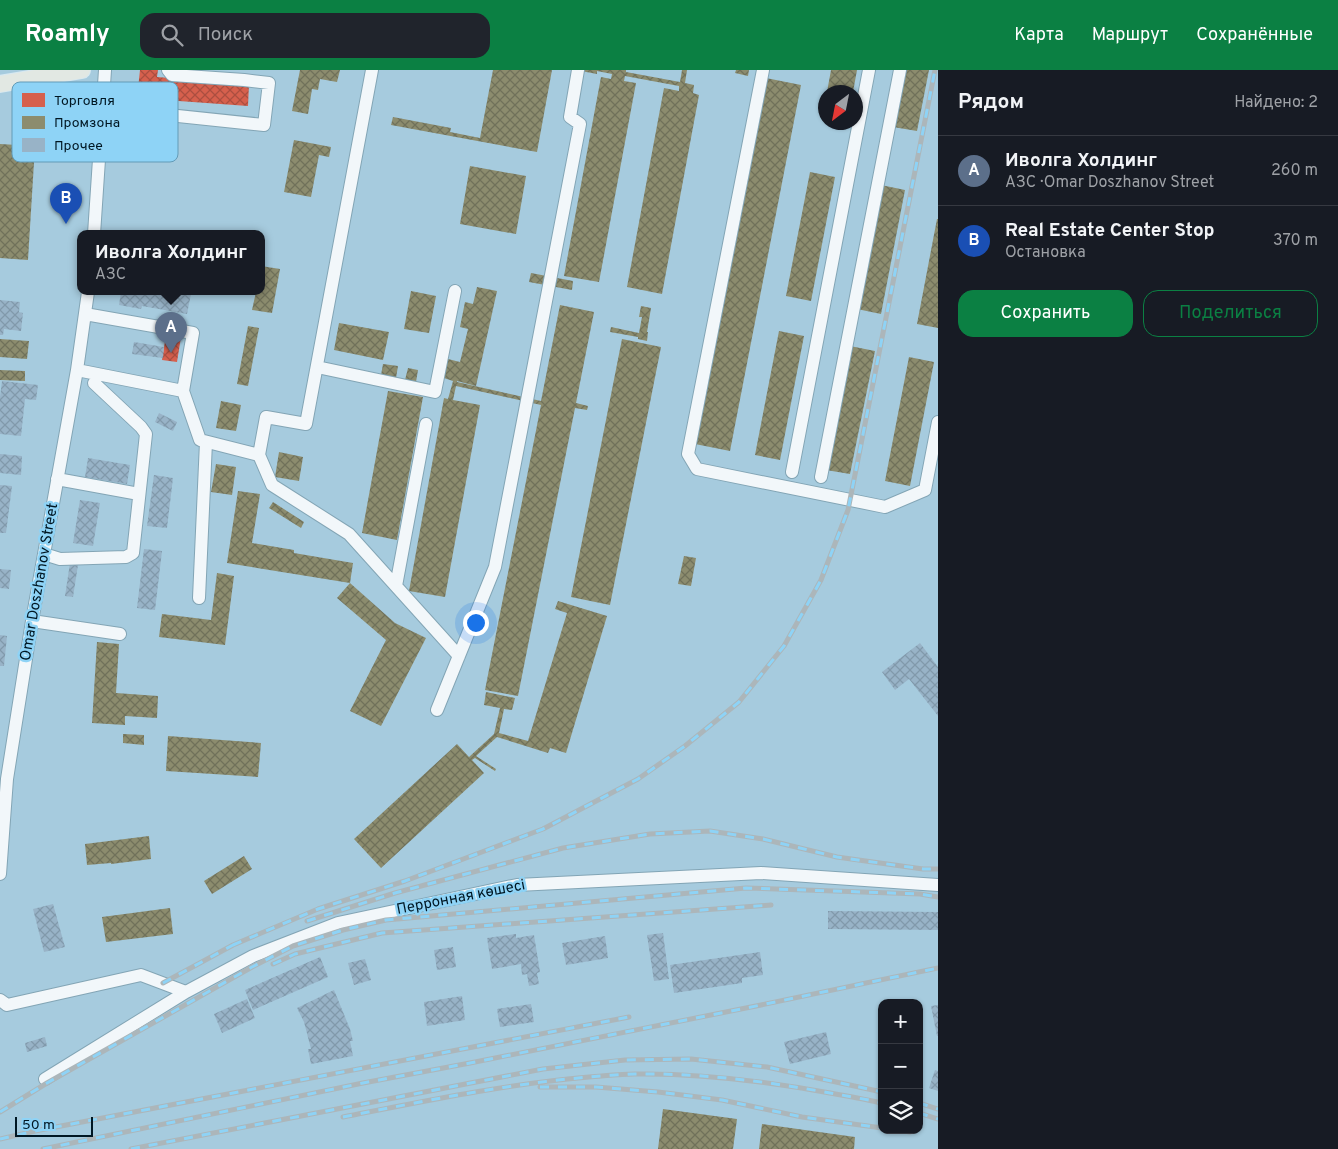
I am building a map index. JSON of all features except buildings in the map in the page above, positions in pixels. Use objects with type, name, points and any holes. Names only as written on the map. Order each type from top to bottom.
[{"type":"main road","points":[[0,84],[82,70]]},
{"type":"street","points":[[168,70],[172,75],[244,75],[269,83],[264,125],[178,116]]},
{"type":"street","points":[[372,70],[306,424],[266,417],[259,456],[272,485],[349,534],[459,656]]},
{"type":"street","points":[[437,710],[495,567],[580,124],[570,117],[578,70]]},
{"type":"street","points":[[763,70],[688,454],[697,469],[885,507],[925,490],[938,422]]},
{"type":"street","points":[[792,472],[869,70]]},
{"type":"street","points":[[821,477],[900,70]]},
{"type":"street","points":[[94,230],[99,162]]},
{"type":"street","points":[[316,367],[435,392],[455,290]]},
{"type":"street","name":"Omar Doszhanov Street","points":[[0,874],[4,779],[77,370],[88,295]]},
{"type":"street","points":[[85,314],[193,333],[183,391],[200,440],[259,456]]},
{"type":"street","points":[[77,370],[183,391]]},
{"type":"street","points":[[44,554],[60,559],[126,557],[133,553],[146,434],[94,383]]},
{"type":"street","points":[[396,586],[426,424]]},
{"type":"street","points":[[199,598],[206,442]]},
{"type":"street","points":[[57,479],[139,494]]},
{"type":"street","points":[[32,621],[120,634]]},
{"type":"street","name":"Перронная көшесі","points":[[45,1079],[186,992],[253,956],[338,922],[517,885],[761,872],[938,885]]},
{"type":"street","points":[[4,1002],[141,975],[186,992]]},
{"type":"railway","points":[[233,945],[318,909],[405,881],[543,829],[638,779],[685,746],[739,702],[784,646],[821,580],[848,510],[935,70]]},
{"type":"railway","points":[[307,921],[395,893],[563,848],[650,834],[710,831],[763,839],[837,857],[923,869],[938,869]]},
{"type":"railway","points":[[0,1112],[47,1083],[252,967],[293,946],[343,930],[386,920],[746,888],[920,894],[938,897]]},
{"type":"railway","points":[[273,964],[295,954],[382,933],[771,905]]},
{"type":"railway","points":[[163,983],[238,943]]},
{"type":"railway","points":[[43,1149],[938,968]]},
{"type":"railway","points":[[0,1139],[629,1017]]},
{"type":"railway","points":[[131,1149],[543,1069],[625,1060],[691,1059],[767,1067],[878,1091]]},
{"type":"railway","points":[[343,1117],[496,1089],[558,1080],[629,1074],[684,1075],[757,1081],[878,1102]]},
{"type":"railway","points":[[540,1087],[596,1087],[658,1092],[722,1100],[802,1117],[878,1127]]},
{"type":"railway","points":[[923,1104],[938,1109]]},
{"type":"railway","points":[[923,1114],[938,1119]]},
{"type":"place","name":"Real Estate Center Stop","points":[[66,224]]},
{"type":"place","name":"Иволга Холдинг","points":[[171,353]]}]
